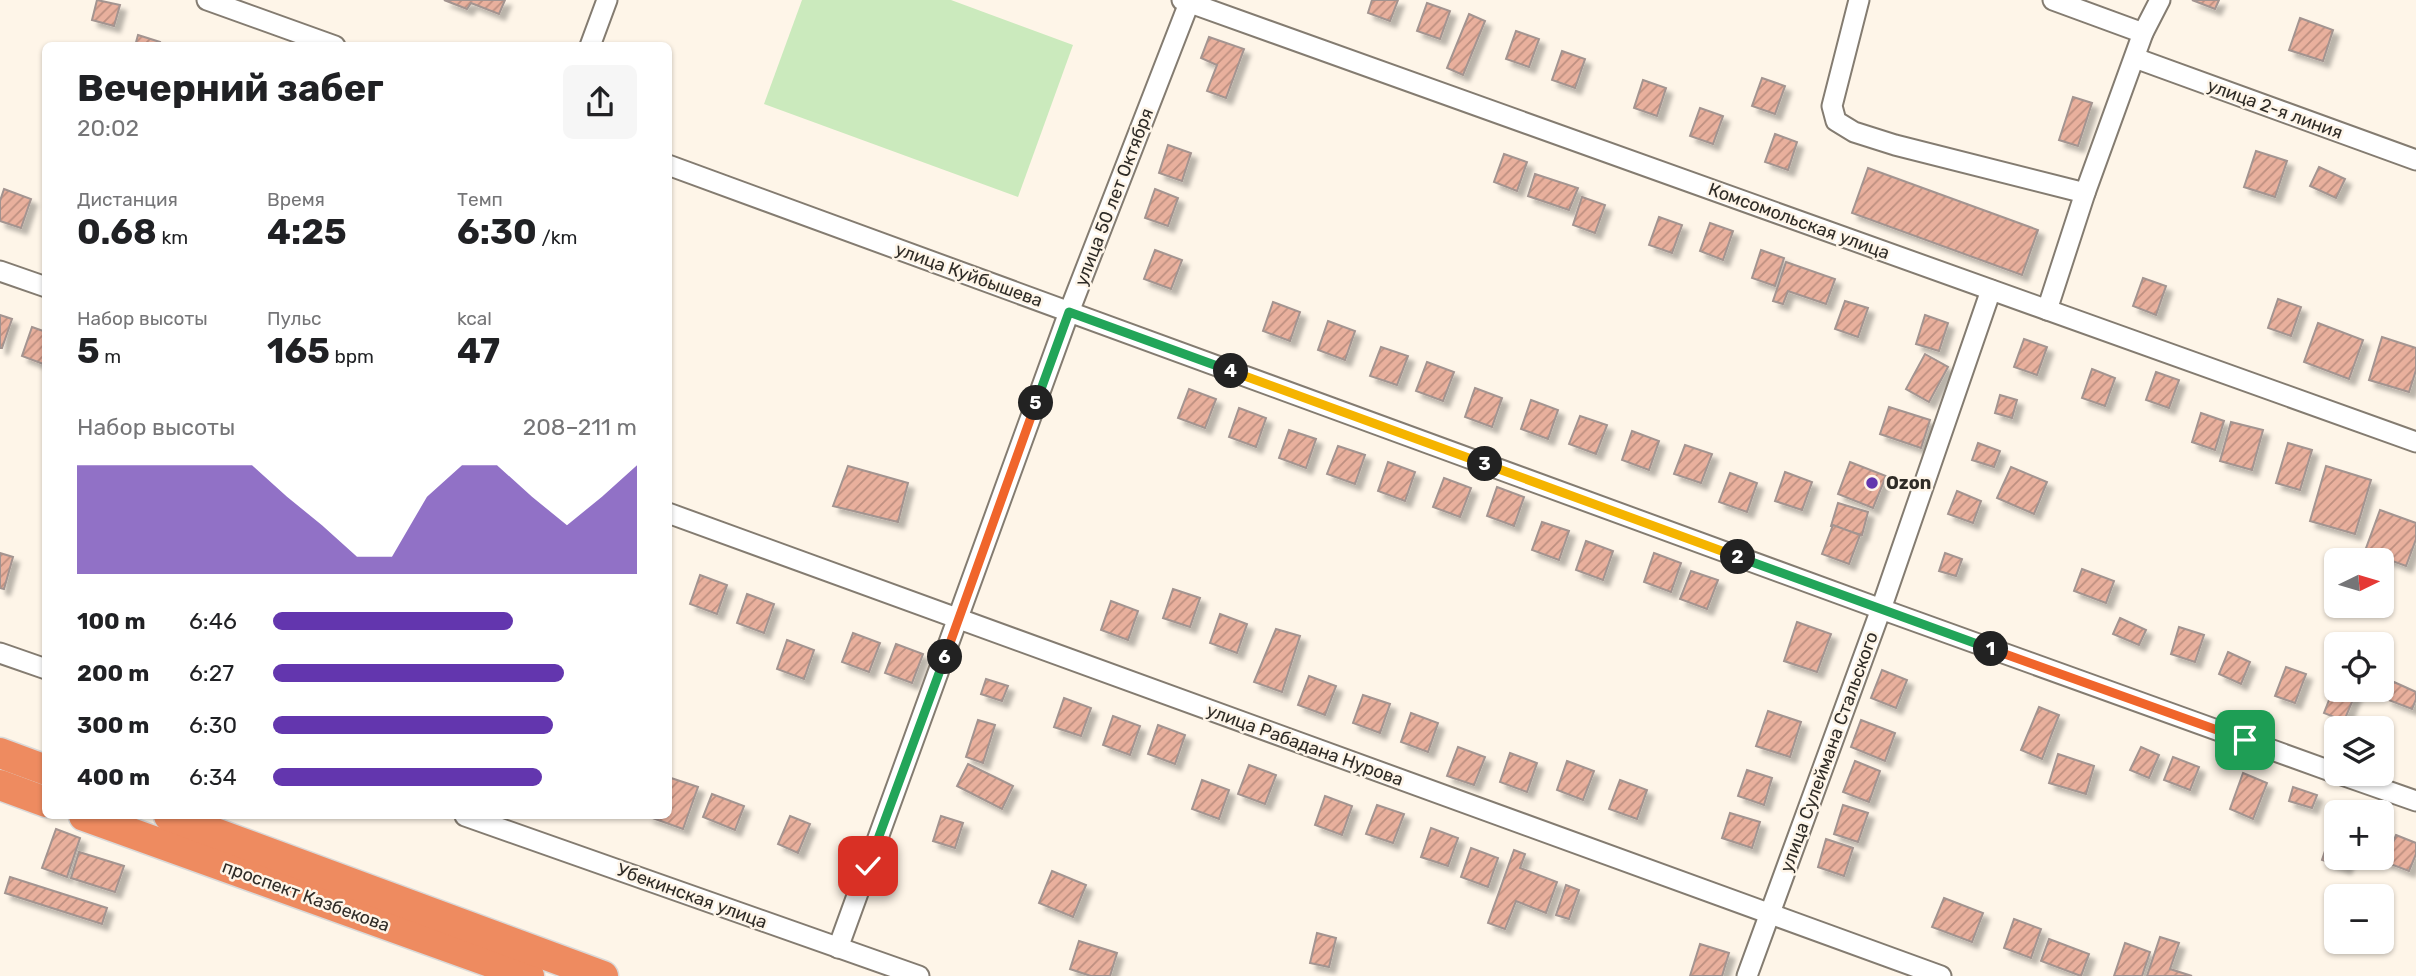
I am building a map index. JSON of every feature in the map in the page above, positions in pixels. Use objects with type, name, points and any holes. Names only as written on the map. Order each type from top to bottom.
[{"type":"highway","points":[[0,753],[42,769]]},
{"type":"highway","points":[[0,785],[42,801]]},
{"type":"highway","name":"проспект Казбекова","points":[[92,819],[529,976]]},
{"type":"highway","name":"проспект Казбекова","points":[[177,819],[603,976]]},
{"type":"street","points":[[207,0],[324,42]]},
{"type":"street","points":[[591,42],[607,0]]},
{"type":"street","points":[[1859,0],[1832,106],[1836,121],[1854,132],[1895,145],[2085,193]]},
{"type":"street","points":[[2053,0],[2143,33]]},
{"type":"street","points":[[2047,310],[2085,193],[2143,33],[2160,0]]},
{"type":"street","name":"Комсомольская улица","points":[[1187,1],[2416,442]]},
{"type":"street","name":"улица 50 лет Октября","points":[[838,948],[1069,312],[1187,1]]},
{"type":"street","name":"улица 2-я линия","points":[[2134,58],[2416,160]]},
{"type":"street","name":"улица Куйбышева","points":[[672,166],[2324,768]]},
{"type":"street","points":[[0,271],[42,286]]},
{"type":"street","name":"улица Сулеймана Стальского","points":[[1747,976],[1881,609],[1991,290]]},
{"type":"street","name":"улица Рабадана Нурова","points":[[672,514],[1941,976]]},
{"type":"street","points":[[0,653],[42,667]]},
{"type":"street","name":"улица Куйбышева","points":[[2374,786],[2416,801]]},
{"type":"street","name":"Убекинская улица","points":[[473,819],[919,976]]},
{"type":"green space","points":[[802,0],[951,0],[1073,45],[1018,197],[764,104]]},
{"type":"building","points":[[97,0],[120,5],[114,26],[92,20]]},
{"type":"building","points":[[444,0],[505,0],[499,14],[471,3],[467,9]]},
{"type":"building","points":[[1372,0],[1398,0],[1390,21],[1368,13]]},
{"type":"building","points":[[2192,0],[2219,0],[2215,9]]},
{"type":"building","points":[[1427,3],[1450,11],[1440,39],[1417,31]]},
{"type":"building","points":[[1469,14],[1485,21],[1463,75],[1447,68]]},
{"type":"building","points":[[2300,18],[2333,30],[2323,61],[2289,50]]},
{"type":"building","points":[[1516,31],[1539,39],[1529,67],[1506,59]]},
{"type":"building","points":[[138,35],[160,42],[136,42]]},
{"type":"building","points":[[1209,37],[1244,49],[1226,98],[1207,91],[1217,65],[1201,58]]},
{"type":"building","points":[[1562,51],[1585,59],[1575,88],[1552,80]]},
{"type":"building","points":[[1762,78],[1785,86],[1775,114],[1752,106]]},
{"type":"building","points":[[1643,80],[1666,88],[1657,116],[1634,108]]},
{"type":"building","points":[[2073,97],[2092,103],[2078,146],[2059,140]]},
{"type":"building","points":[[1700,108],[1723,116],[1713,144],[1690,136]]},
{"type":"building","points":[[1775,134],[1797,142],[1788,170],[1765,162]]},
{"type":"building","points":[[1168,145],[1191,153],[1182,181],[1159,173]]},
{"type":"building","points":[[2256,151],[2287,161],[2275,197],[2244,187]]},
{"type":"building","points":[[1504,154],[1527,162],[1517,191],[1494,182]]},
{"type":"building","points":[[2319,167],[2345,179],[2336,198],[2310,186]]},
{"type":"building","points":[[1868,168],[2038,230],[2022,275],[1852,213]]},
{"type":"building","points":[[1535,174],[1578,188],[1569,210],[1528,196]]},
{"type":"building","points":[[4,189],[31,199],[21,228],[0,221],[0,201]]},
{"type":"building","points":[[1155,189],[1178,198],[1168,226],[1145,218]]},
{"type":"building","points":[[1582,197],[1605,205],[1595,233],[1573,225]]},
{"type":"building","points":[[1659,217],[1682,225],[1672,253],[1649,245]]},
{"type":"building","points":[[1710,223],[1733,231],[1723,260],[1700,251]]},
{"type":"building","points":[[1155,250],[1182,260],[1171,289],[1144,279]]},
{"type":"building","points":[[1761,250],[1784,258],[1775,286],[1752,278]]},
{"type":"building","points":[[1786,262],[1835,279],[1826,304],[1788,291],[1783,304],[1773,301]]},
{"type":"building","points":[[2143,278],[2166,286],[2156,315],[2133,306]]},
{"type":"building","points":[[2278,299],[2301,307],[2291,336],[2268,328]]},
{"type":"building","points":[[1845,301],[1868,308],[1858,337],[1835,329]]},
{"type":"building","points":[[1273,302],[1300,312],[1290,341],[1263,331]]},
{"type":"building","points":[[0,315],[12,319],[2,348],[0,348]]},
{"type":"building","points":[[1925,315],[1948,323],[1939,351],[1916,344]]},
{"type":"building","points":[[1328,321],[1355,331],[1345,360],[1318,350]]},
{"type":"building","points":[[2318,323],[2363,340],[2349,379],[2304,362]]},
{"type":"building","points":[[32,327],[42,331],[42,364],[22,356]]},
{"type":"building","points":[[2382,337],[2416,348],[2416,370],[2409,392],[2369,380]]},
{"type":"building","points":[[2024,339],[2047,347],[2037,375],[2014,367]]},
{"type":"building","points":[[1381,347],[1408,356],[1397,385],[1370,376]]},
{"type":"building","points":[[1925,354],[1948,367],[1929,402],[1906,389]]},
{"type":"building","points":[[1427,362],[1454,372],[1443,401],[1416,391]]},
{"type":"building","points":[[2092,369],[2115,378],[2105,406],[2082,398]]},
{"type":"building","points":[[2156,372],[2179,380],[2169,408],[2146,400]]},
{"type":"building","points":[[1475,388],[1502,398],[1492,427],[1465,417]]},
{"type":"building","points":[[1189,389],[1216,399],[1205,428],[1178,418]]},
{"type":"building","points":[[2000,395],[2017,400],[2012,418],[1995,413]]},
{"type":"building","points":[[1531,400],[1558,410],[1548,439],[1521,429]]},
{"type":"building","points":[[1889,407],[1930,420],[1921,448],[1880,434]]},
{"type":"building","points":[[1239,408],[1266,418],[1256,447],[1229,437]]},
{"type":"building","points":[[2201,413],[2224,421],[2215,450],[2192,442]]},
{"type":"building","points":[[1580,416],[1607,425],[1596,454],[1569,444]]},
{"type":"building","points":[[2231,422],[2263,430],[2252,470],[2220,461]]},
{"type":"building","points":[[1289,430],[1316,439],[1306,468],[1279,458]]},
{"type":"building","points":[[1632,431],[1659,441],[1649,470],[1622,460]]},
{"type":"building","points":[[1978,443],[2000,451],[1994,467],[1972,460]]},
{"type":"building","points":[[2288,443],[2312,450],[2300,490],[2276,483]]},
{"type":"building","points":[[1685,445],[1712,454],[1701,483],[1674,474]]},
{"type":"building","points":[[1338,446],[1365,455],[1355,484],[1327,474]]},
{"type":"building","points":[[1388,462],[1415,472],[1405,501],[1378,491]]},
{"type":"building","points":[[1850,462],[1886,476],[1873,508],[1838,494]]},
{"type":"building","points":[[848,466],[908,483],[898,522],[833,506]]},
{"type":"building","points":[[2326,466],[2371,480],[2355,534],[2310,521]]},
{"type":"building","points":[[2011,467],[2047,482],[2034,514],[1997,498]]},
{"type":"building","points":[[1785,472],[1812,482],[1802,510],[1775,501]]},
{"type":"building","points":[[1730,473],[1757,483],[1747,512],[1719,502]]},
{"type":"building","points":[[1444,478],[1471,488],[1460,517],[1433,507]]},
{"type":"building","points":[[1497,487],[1524,497],[1514,526],[1487,516]]},
{"type":"building","points":[[1957,491],[1981,501],[1973,523],[1948,514]]},
{"type":"building","points":[[1838,503],[1868,512],[1862,535],[1831,526]]},
{"type":"building","points":[[2380,510],[2416,523],[2416,539],[2406,566],[2394,562],[2394,548],[2366,548]]},
{"type":"building","points":[[1542,522],[1569,531],[1559,560],[1532,550]]},
{"type":"building","points":[[1833,525],[1860,535],[1849,564],[1822,554]]},
{"type":"building","points":[[1586,541],[1613,551],[1603,580],[1576,570]]},
{"type":"building","points":[[0,553],[13,557],[4,589],[0,588]]},
{"type":"building","points":[[1654,553],[1681,563],[1671,592],[1644,582]]},
{"type":"building","points":[[1945,553],[1962,559],[1956,576],[1939,571]]},
{"type":"building","points":[[2082,569],[2114,581],[2106,603],[2074,591]]},
{"type":"building","points":[[1691,571],[1718,580],[1707,609],[1680,599]]},
{"type":"building","points":[[700,575],[727,585],[717,614],[690,604]]},
{"type":"building","points":[[1173,589],[1200,598],[1190,627],[1163,618]]},
{"type":"building","points":[[747,594],[774,604],[764,633],[737,623]]},
{"type":"building","points":[[1111,601],[1138,611],[1128,640],[1101,630]]},
{"type":"building","points":[[1220,614],[1247,624],[1237,653],[1210,643]]},
{"type":"building","points":[[2120,618],[2146,630],[2139,645],[2113,634]]},
{"type":"building","points":[[1797,622],[1831,634],[1817,672],[1784,661]]},
{"type":"building","points":[[2179,627],[2204,635],[2195,662],[2171,654]]},
{"type":"building","points":[[1276,629],[1300,636],[1282,692],[1254,682]]},
{"type":"building","points":[[853,633],[880,643],[869,672],[842,662]]},
{"type":"building","points":[[787,640],[814,650],[804,679],[777,669]]},
{"type":"building","points":[[896,644],[923,654],[912,683],[885,673]]},
{"type":"building","points":[[2228,652],[2250,662],[2241,684],[2219,674]]},
{"type":"building","points":[[2286,667],[2306,674],[2295,703],[2275,696]]},
{"type":"building","points":[[1882,670],[1907,680],[1896,708],[1871,698]]},
{"type":"building","points":[[1309,676],[1336,686],[1325,715],[1298,705]]},
{"type":"building","points":[[986,679],[1008,686],[1002,701],[981,694]]},
{"type":"building","points":[[2394,682],[2416,692],[2412,709],[2394,702]]},
{"type":"building","points":[[1363,695],[1390,704],[1380,733],[1353,723]]},
{"type":"building","points":[[1064,698],[1091,708],[1081,736],[1054,727]]},
{"type":"building","points":[[2328,702],[2352,702],[2346,716],[2324,713]]},
{"type":"building","points":[[2039,707],[2059,715],[2042,759],[2021,750]]},
{"type":"building","points":[[1768,711],[1801,722],[1790,757],[1756,746]]},
{"type":"building","points":[[1411,713],[1438,723],[1428,752],[1401,742]]},
{"type":"building","points":[[1113,716],[1140,726],[1130,755],[1103,745]]},
{"type":"building","points":[[978,720],[995,725],[983,763],[966,757]]},
{"type":"building","points":[[1861,720],[1895,733],[1885,761],[1851,747]]},
{"type":"building","points":[[1158,725],[1185,735],[1175,764],[1148,754]]},
{"type":"building","points":[[1458,747],[1485,757],[1474,785],[1447,776]]},
{"type":"building","points":[[2141,747],[2159,755],[2149,778],[2130,770]]},
{"type":"building","points":[[1510,753],[1537,763],[1527,792],[1500,782]]},
{"type":"building","points":[[2058,754],[2094,766],[2086,794],[2049,783]]},
{"type":"building","points":[[2173,757],[2199,767],[2190,790],[2164,780]]},
{"type":"building","points":[[1567,761],[1594,771],[1583,800],[1557,790]]},
{"type":"building","points":[[1855,761],[1880,771],[1869,802],[1843,792]]},
{"type":"building","points":[[968,764],[1013,786],[1002,809],[957,786]]},
{"type":"building","points":[[1249,765],[1276,775],[1265,804],[1238,794]]},
{"type":"building","points":[[1747,770],[1772,778],[1764,805],[1738,796]]},
{"type":"building","points":[[2243,773],[2267,783],[2253,819],[2230,809]]},
{"type":"building","points":[[672,778],[698,787],[683,829],[655,819],[672,819]]},
{"type":"building","points":[[1202,780],[1229,790],[1219,819],[1192,809]]},
{"type":"building","points":[[1620,780],[1647,790],[1637,819],[1609,809]]},
{"type":"building","points":[[2293,787],[2317,795],[2312,808],[2289,801]]},
{"type":"building","points":[[712,794],[744,806],[735,830],[703,817]]},
{"type":"building","points":[[1325,796],[1352,806],[1342,835],[1315,825]]},
{"type":"building","points":[[1377,805],[1404,814],[1393,843],[1366,834]]},
{"type":"building","points":[[1843,805],[1868,813],[1858,842],[1834,834]]},
{"type":"building","points":[[1730,813],[1760,822],[1752,848],[1722,838]]},
{"type":"building","points":[[790,816],[810,824],[798,853],[778,844]]},
{"type":"building","points":[[941,816],[963,823],[955,848],[933,841]]},
{"type":"building","points":[[1431,828],[1458,838],[1448,866],[1421,857]]},
{"type":"building","points":[[56,829],[80,838],[67,877],[42,868]]},
{"type":"building","points":[[2396,835],[2416,843],[2416,854],[2409,871],[2394,865]]},
{"type":"building","points":[[1826,839],[1853,848],[1844,876],[1818,867]]},
{"type":"building","points":[[1471,848],[1498,858],[1488,887],[1461,877]]},
{"type":"building","points":[[1514,850],[1525,854],[1520,868],[1557,882],[1546,913],[1516,901],[1505,929],[1488,923]]},
{"type":"building","points":[[79,852],[124,866],[115,892],[71,878]]},
{"type":"building","points":[[1052,871],[1086,885],[1073,917],[1039,903]]},
{"type":"building","points":[[10,877],[107,908],[102,924],[5,893]]},
{"type":"building","points":[[1566,885],[1579,890],[1569,919],[1556,915]]},
{"type":"building","points":[[1944,898],[1983,913],[1972,942],[1932,927]]},
{"type":"building","points":[[2014,919],[2041,929],[2031,958],[2004,948]]},
{"type":"building","points":[[1317,933],[1336,938],[1329,967],[1310,963]]},
{"type":"building","points":[[2160,937],[2179,943],[2170,969],[2192,976],[2147,976]]},
{"type":"building","points":[[2049,939],[2089,954],[2081,976],[2041,961]]},
{"type":"building","points":[[1079,941],[1117,953],[1110,976],[1091,976],[1070,969]]},
{"type":"building","points":[[2125,943],[2150,952],[2142,976],[2114,976]]},
{"type":"building","points":[[1700,944],[1729,953],[1722,976],[1690,976]]},
{"type":"place","name":"Ozon","points":[[1872,483]]},
{"type":"route","points":[[868,866],[1069,312],[2245,740]]}]
